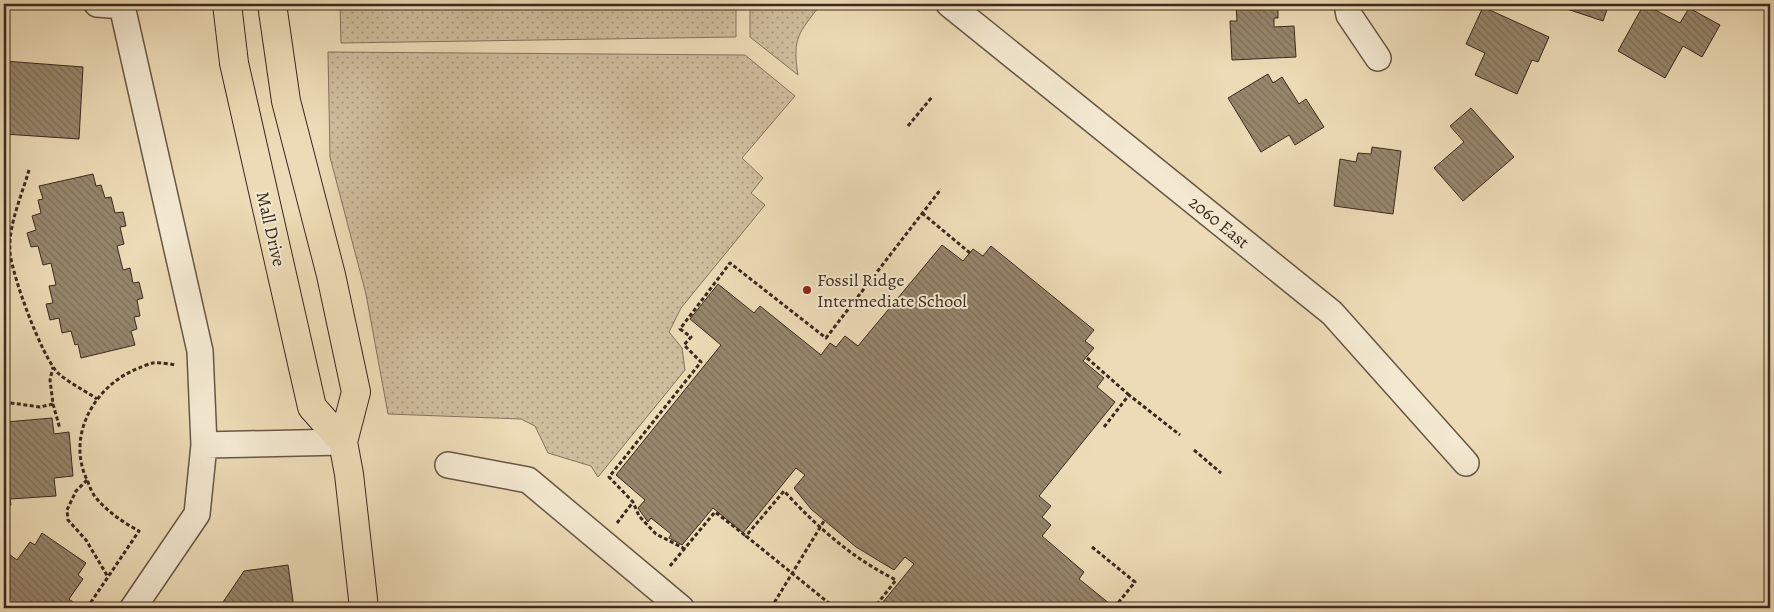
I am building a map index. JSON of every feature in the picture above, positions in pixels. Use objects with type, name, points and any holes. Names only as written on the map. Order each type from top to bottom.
[{"type":"main road","name":"Mall Drive","points":[[227,4],[234,63],[312,407],[343,442]]},
{"type":"main road","points":[[272,4],[286,101],[331,275],[356,392],[343,442],[349,474],[364,608]]},
{"type":"street","points":[[96,4],[122,6],[200,351],[204,445],[198,514],[133,608]]},
{"type":"street","name":"2060 East","points":[[950,4],[1332,313],[1466,463]]},
{"type":"street","points":[[1347,4],[1349,15],[1378,58]]},
{"type":"street","points":[[204,445],[343,442]]},
{"type":"street","points":[[448,465],[528,480],[681,608]]},
{"type":"path","points":[[908,126],[932,97]]},
{"type":"path","points":[[29,170],[11,240],[10,252],[28,313],[46,358],[59,373],[96,399]]},
{"type":"path","points":[[684,549],[656,534],[638,516],[633,502],[609,477],[701,362],[684,345],[691,337],[680,329],[730,263],[826,338],[941,189]]},
{"type":"path","points":[[922,213],[970,253]]},
{"type":"path","points":[[4,240],[11,240]]},
{"type":"path","points":[[1087,358],[1129,395],[1180,435]]},
{"type":"path","points":[[87,608],[139,532],[123,523],[96,498],[82,471],[79,448],[84,421],[96,399],[125,373],[152,363],[176,365],[177,373]]},
{"type":"path","points":[[53,367],[50,380],[53,404],[60,429]]},
{"type":"path","points":[[1104,427],[1129,395]]},
{"type":"path","points":[[4,402],[40,407],[53,404]]},
{"type":"path","points":[[1194,450],[1221,472]]},
{"type":"path","points":[[87,480],[76,491],[67,510],[68,520],[86,540],[108,578]]},
{"type":"path","points":[[746,536],[784,491],[820,527],[872,568],[896,580],[874,608]]},
{"type":"path","points":[[617,524],[633,502]]},
{"type":"path","points":[[669,568],[715,512],[835,608]]},
{"type":"path","points":[[771,608],[824,521]]},
{"type":"path","points":[[1092,547],[1135,582],[1114,608]]},
{"type":"shaded area","points":[[340,4],[736,4],[736,37],[341,43]]},
{"type":"shaded area","points":[[750,4],[821,4],[799,36],[796,52],[798,75],[750,37]]},
{"type":"shaded area","points":[[328,52],[745,55],[795,96],[742,158],[763,178],[751,193],[765,205],[681,308],[669,332],[682,348],[685,370],[598,477],[591,466],[548,453],[535,426],[521,419],[388,414],[366,294],[330,157]]},
{"type":"building","points":[[1236,4],[1278,4],[1278,18],[1274,18],[1274,27],[1294,26],[1296,57],[1232,60],[1230,21],[1237,21]]},
{"type":"building","points":[[1552,4],[1609,4],[1603,21]]},
{"type":"building","points":[[1644,4],[1680,23],[1689,8],[1720,25],[1702,57],[1683,46],[1665,78],[1618,51]]},
{"type":"building","points":[[1483,7],[1549,37],[1538,62],[1532,60],[1517,94],[1475,75],[1485,53],[1466,44]]},
{"type":"building","points":[[4,61],[83,67],[79,139],[4,134]]},
{"type":"building","points":[[1268,74],[1273,83],[1282,77],[1299,104],[1306,99],[1324,127],[1295,145],[1289,135],[1261,152],[1228,98]]},
{"type":"building","points":[[1471,108],[1514,157],[1463,201],[1434,168],[1464,142],[1450,126]]},
{"type":"building","points":[[1372,147],[1401,151],[1393,214],[1334,206],[1340,159],[1356,162],[1358,153],[1371,154]]},
{"type":"building","points":[[93,174],[96,186],[101,185],[105,198],[111,197],[115,213],[123,212],[126,226],[120,227],[124,244],[117,246],[123,270],[130,268],[133,283],[139,282],[143,298],[137,300],[140,316],[134,317],[137,329],[131,331],[135,345],[81,358],[78,344],[75,345],[71,331],[62,333],[59,318],[50,320],[46,304],[53,303],[49,286],[56,285],[51,263],[43,265],[38,246],[31,247],[27,233],[36,230],[32,216],[41,213],[38,200],[43,199],[39,186]]},
{"type":"building","points":[[942,245],[963,261],[973,249],[983,256],[991,246],[1094,330],[1085,341],[1094,348],[1083,361],[1104,378],[1097,387],[1115,402],[1039,496],[1051,506],[1042,517],[1051,525],[1042,536],[1084,572],[1079,579],[1110,604],[1107,608],[878,608],[914,564],[905,557],[894,570],[856,547],[811,509],[794,488],[805,475],[796,468],[743,533],[713,508],[682,545],[669,538],[671,534],[651,518],[648,522],[638,508],[645,500],[616,475],[721,345],[690,319],[718,284],[754,313],[760,306],[821,355],[830,343],[836,347],[845,336],[858,346]]},
{"type":"building","points":[[5,408],[6,422],[52,418],[54,434],[69,432],[73,476],[54,478],[56,496],[10,499],[11,505],[4,506]]},
{"type":"building","points":[[42,533],[86,563],[78,575],[83,579],[69,599],[74,603],[70,608],[4,608],[4,564],[10,555],[17,560],[30,542],[35,545]]},
{"type":"building","points":[[288,565],[294,608],[219,608],[244,571]]},
{"type":"place","name":"Fossil Ridge Intermediate School","points":[[807,290]]}]
